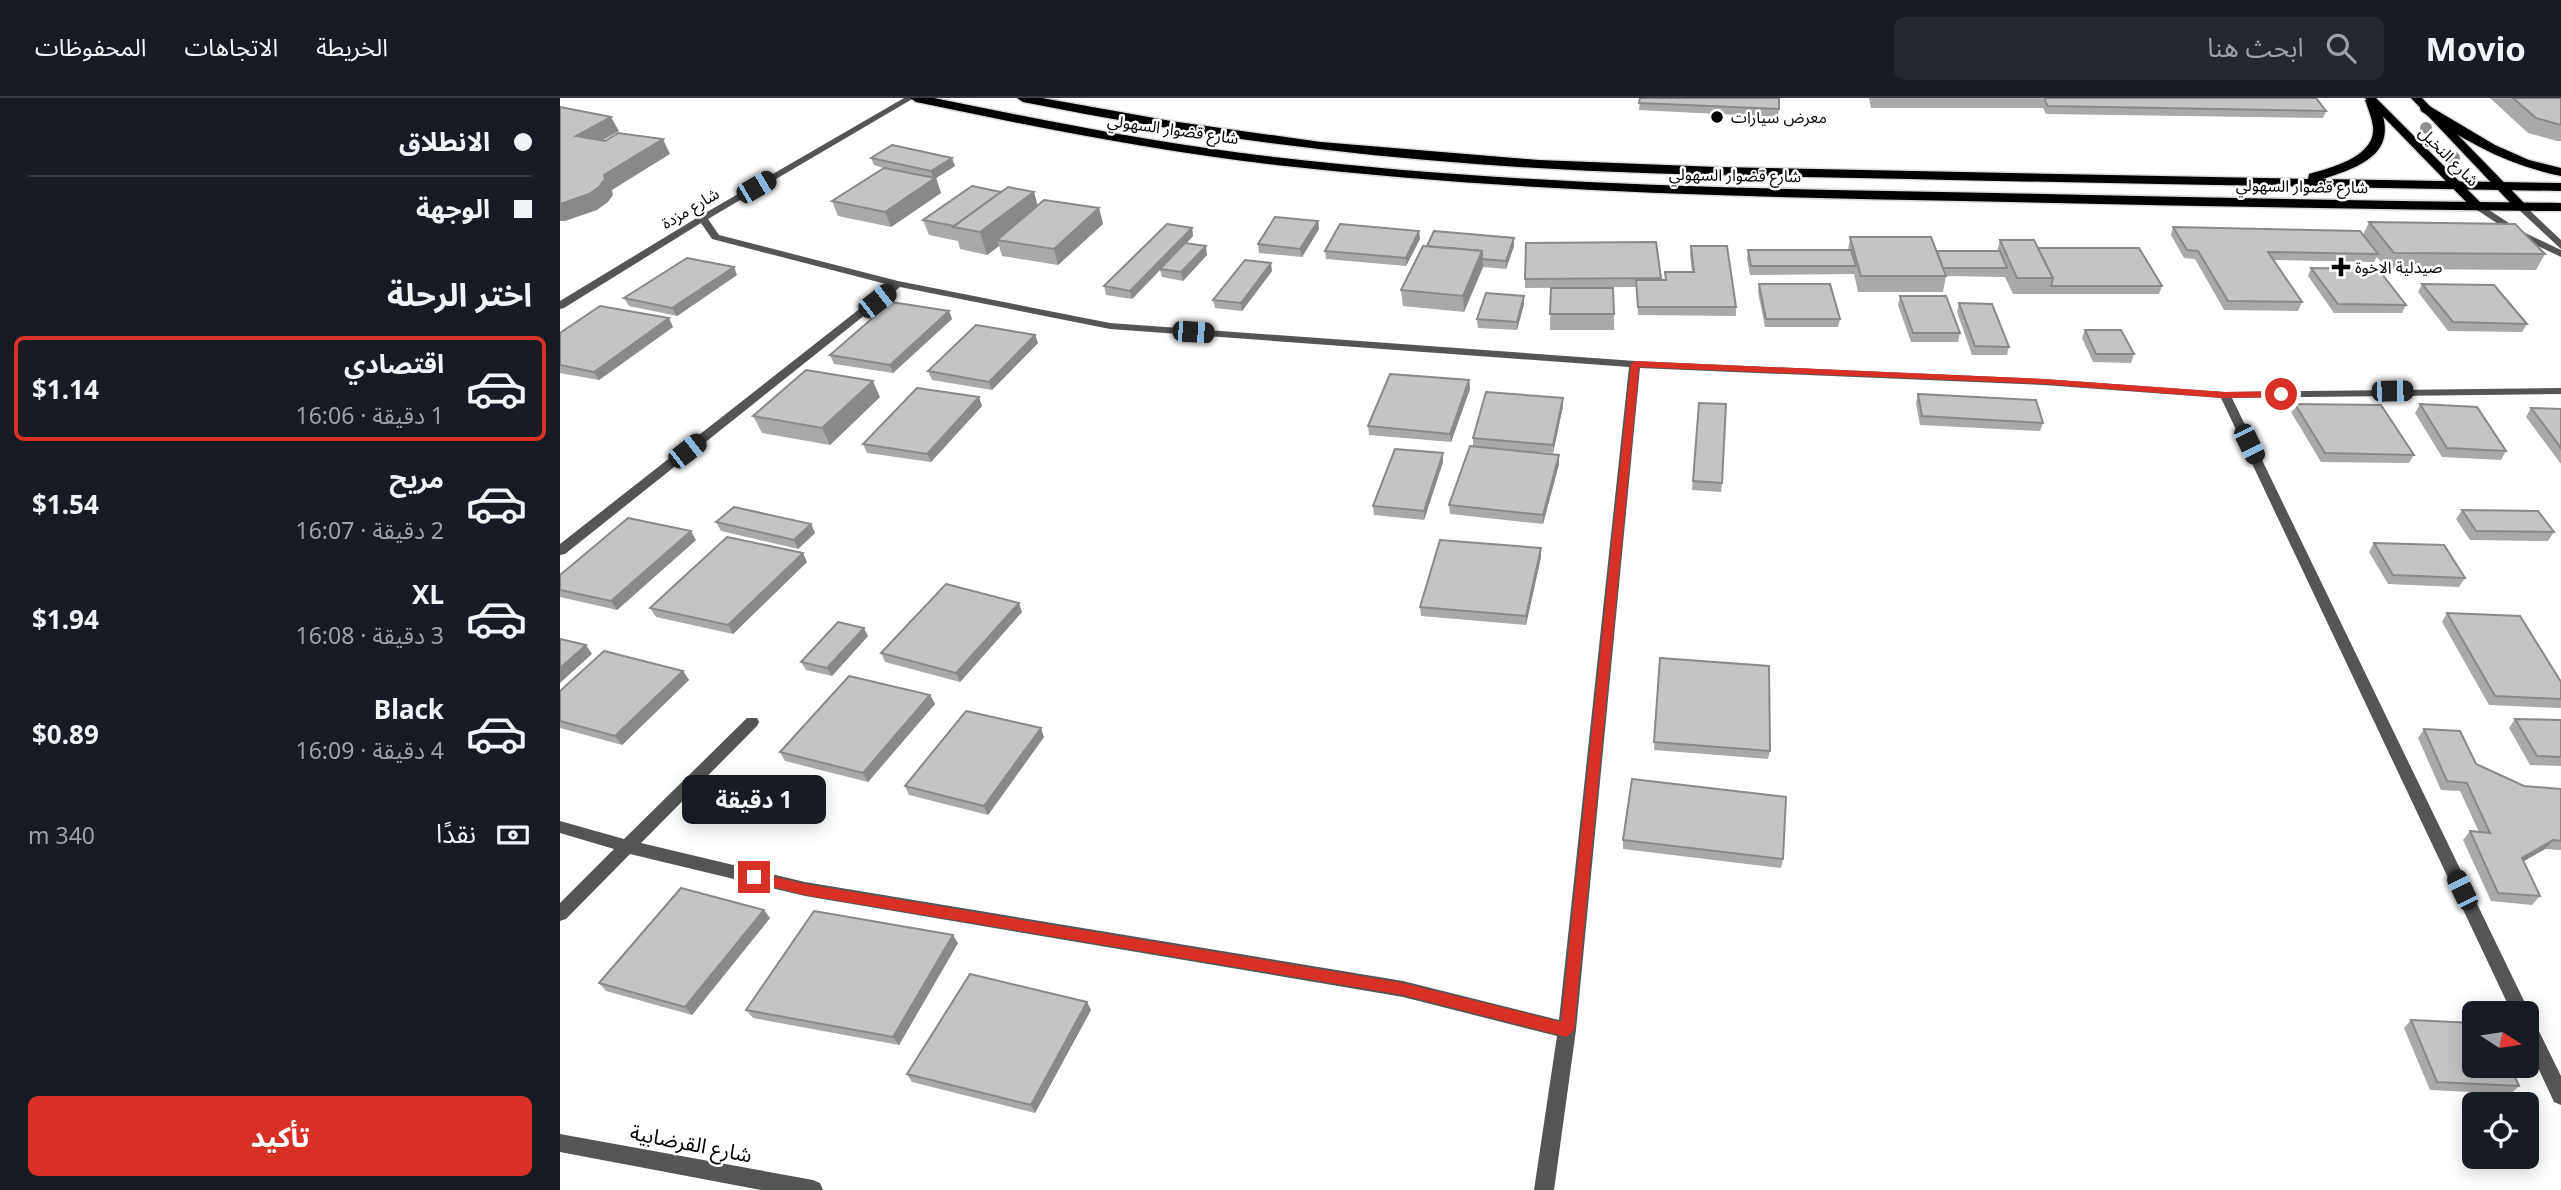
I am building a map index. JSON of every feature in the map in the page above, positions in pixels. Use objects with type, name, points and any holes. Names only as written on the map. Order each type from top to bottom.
[{"type":"highway","name":"شارع قضوار السهولي","points":[[916,98],[1079,132],[1152,144],[1275,161],[1516,183],[1686,192],[2561,207]]},
{"type":"highway","points":[[1023,98],[1101,114],[1279,141],[1422,156],[1673,170],[2561,187]]},
{"type":"highway","points":[[2279,183],[2322,175],[2360,158],[2374,145],[2380,130],[2370,99]]},
{"type":"highway","points":[[2426,108],[2492,150],[2532,165],[2561,172]]},
{"type":"main road","name":"شارع النخيل","points":[[2416,98],[2521,207]]},
{"type":"main road","name":"شارع النخيل","points":[[2370,99],[2477,206]]},
{"type":"street","name":"شارع مزدة","points":[[560,306],[703,218],[910,98]]},
{"type":"street","points":[[2477,206],[2518,233],[2561,254]]},
{"type":"street","points":[[2521,207],[2561,246]]},
{"type":"street","points":[[703,218],[715,237],[898,284],[1110,326],[1635,364],[2044,382],[2225,395],[2561,391]]},
{"type":"street","points":[[560,551],[898,284]]},
{"type":"street","points":[[1544,1190],[1567,1030],[1635,364]]},
{"type":"street","points":[[2225,395],[2515,1001]]},
{"type":"street","points":[[560,914],[752,722]]},
{"type":"street","points":[[560,827],[628,847],[805,889],[1403,989],[1567,1030]]},
{"type":"street","points":[[2539,1050],[2561,1096]]},
{"type":"street","name":"شارع القرضابية","points":[[560,1143],[813,1190]]},
{"type":"building","points":[[1640,98],[1779,98],[1779,109],[1639,103]]},
{"type":"building","points":[[2046,98],[2316,98],[2326,111],[2048,106]]},
{"type":"building","points":[[2513,98],[2561,98],[2561,125],[2536,118]]},
{"type":"building","points":[[560,107],[611,117],[576,136],[605,141],[618,133],[663,139],[604,175],[605,179],[599,187],[589,194],[560,204]]},
{"type":"building","points":[[892,145],[952,158],[931,171],[871,158]]},
{"type":"building","points":[[884,168],[935,178],[885,212],[832,201]]},
{"type":"building","points":[[972,186],[1001,192],[954,226],[923,220]]},
{"type":"building","points":[[1008,187],[1034,192],[980,232],[953,227]]},
{"type":"building","points":[[1044,200],[1099,208],[1054,249],[997,240]]},
{"type":"building","points":[[1275,217],[1318,221],[1300,249],[1258,244]]},
{"type":"building","points":[[2369,222],[2515,224],[2545,254],[2394,253]]},
{"type":"building","points":[[1167,224],[1192,228],[1130,291],[1104,286]]},
{"type":"building","points":[[1340,224],[1419,231],[1406,258],[1325,251]]},
{"type":"building","points":[[2173,227],[2360,231],[2378,254],[2268,252],[2302,302],[2228,301],[2198,251],[2187,250]]},
{"type":"building","points":[[1434,231],[1514,238],[1506,261],[1482,259],[1482,251],[1427,246]]},
{"type":"building","points":[[1850,237],[1931,237],[1946,276],[1861,276]]},
{"type":"building","points":[[2000,240],[2034,240],[2053,278],[2017,278]]},
{"type":"building","points":[[1656,242],[1661,278],[1525,279],[1526,243]]},
{"type":"building","points":[[1185,243],[1206,246],[1181,272],[1160,269]]},
{"type":"building","points":[[1423,246],[1482,251],[1463,296],[1401,290]]},
{"type":"building","points":[[1691,246],[1727,246],[1736,307],[1638,307],[1636,280],[1666,280],[1665,272],[1694,272]]},
{"type":"building","points":[[2038,248],[2139,248],[2162,286],[2051,286],[2053,278]]},
{"type":"building","points":[[1748,250],[1851,250],[1856,266],[1751,266]]},
{"type":"building","points":[[1937,251],[2000,251],[2007,268],[1943,268]]},
{"type":"building","points":[[687,258],[734,267],[672,308],[624,298]]},
{"type":"building","points":[[1245,260],[1271,263],[1241,303],[1213,300]]},
{"type":"building","points":[[2311,268],[2378,269],[2406,305],[2338,304]]},
{"type":"building","points":[[1759,284],[1830,284],[1840,319],[1766,319]]},
{"type":"building","points":[[2422,284],[2494,285],[2527,324],[2453,322]]},
{"type":"building","points":[[1551,288],[1613,288],[1614,314],[1550,314]]},
{"type":"building","points":[[1486,293],[1524,296],[1517,322],[1477,319]]},
{"type":"building","points":[[1900,296],[1946,296],[1960,333],[1913,333]]},
{"type":"building","points":[[891,302],[949,311],[890,365],[830,355]]},
{"type":"building","points":[[1959,303],[1992,304],[2009,347],[1975,346]]},
{"type":"building","points":[[600,306],[669,318],[594,372],[560,365],[560,333]]},
{"type":"building","points":[[976,325],[1035,335],[989,382],[928,371]]},
{"type":"building","points":[[2085,330],[2121,330],[2134,354],[2096,354]]},
{"type":"building","points":[[806,370],[873,381],[822,428],[753,416]]},
{"type":"building","points":[[1390,374],[1469,380],[1450,434],[1368,426]]},
{"type":"building","points":[[917,388],[979,397],[927,454],[863,444]]},
{"type":"building","points":[[1486,392],[1563,398],[1553,445],[1473,438]]},
{"type":"building","points":[[1918,394],[2036,400],[2043,423],[1922,416]]},
{"type":"building","points":[[1699,403],[1726,404],[1722,483],[1693,481]]},
{"type":"building","points":[[2295,404],[2381,405],[2414,455],[2325,453]]},
{"type":"building","points":[[2420,404],[2477,407],[2506,451],[2447,448]]},
{"type":"building","points":[[2531,408],[2561,409],[2561,448]]},
{"type":"building","points":[[1470,446],[1559,455],[1543,515],[1449,505]]},
{"type":"building","points":[[1395,449],[1443,453],[1424,511],[1373,506]]},
{"type":"building","points":[[734,507],[811,524],[794,540],[716,522]]},
{"type":"building","points":[[2462,510],[2538,511],[2554,532],[2476,531]]},
{"type":"building","points":[[628,518],[691,531],[611,601],[560,590],[560,575]]},
{"type":"building","points":[[727,537],[803,553],[728,625],[650,608]]},
{"type":"building","points":[[1440,540],[1541,548],[1526,616],[1420,607]]},
{"type":"building","points":[[2374,543],[2444,545],[2465,578],[2393,575]]},
{"type":"building","points":[[946,584],[1019,603],[956,673],[881,653]]},
{"type":"building","points":[[2447,613],[2520,616],[2561,682],[2561,699],[2495,696]]},
{"type":"building","points":[[838,622],[864,628],[827,668],[801,662]]},
{"type":"building","points":[[560,639],[586,645],[560,668]]},
{"type":"building","points":[[604,651],[683,671],[615,736],[560,721],[560,691]]},
{"type":"building","points":[[1660,658],[1769,666],[1770,751],[1654,742]]},
{"type":"building","points":[[849,676],[930,695],[863,773],[780,752]]},
{"type":"building","points":[[966,711],[1041,728],[984,806],[905,786]]},
{"type":"building","points":[[2515,719],[2561,720],[2561,757],[2537,756]]},
{"type":"building","points":[[2424,729],[2460,731],[2476,764],[2524,786],[2561,789],[2561,841],[2553,840],[2522,858],[2540,896],[2498,893],[2470,831],[2490,833],[2467,783],[2447,781]]},
{"type":"building","points":[[1632,779],[1786,797],[1783,859],[1623,840]]},
{"type":"building","points":[[681,888],[764,910],[685,1007],[599,983]]},
{"type":"building","points":[[814,911],[953,935],[893,1037],[746,1010]]},
{"type":"building","points":[[970,974],[1087,1002],[1031,1105],[907,1074]]},
{"type":"building","points":[[2411,1020],[2462,1022],[2462,1078],[2515,1078],[2519,1086],[2437,1082]]},
{"type":"place","name":"معرض سيارات","points":[[1717,117]]},
{"type":"place","name":"صيدلية الاخوة","points":[[2341,267]]},
{"type":"route","points":[[754,877],[805,889],[1403,989],[1567,1030],[1635,364],[2044,382],[2225,395],[2281,394]]}]
